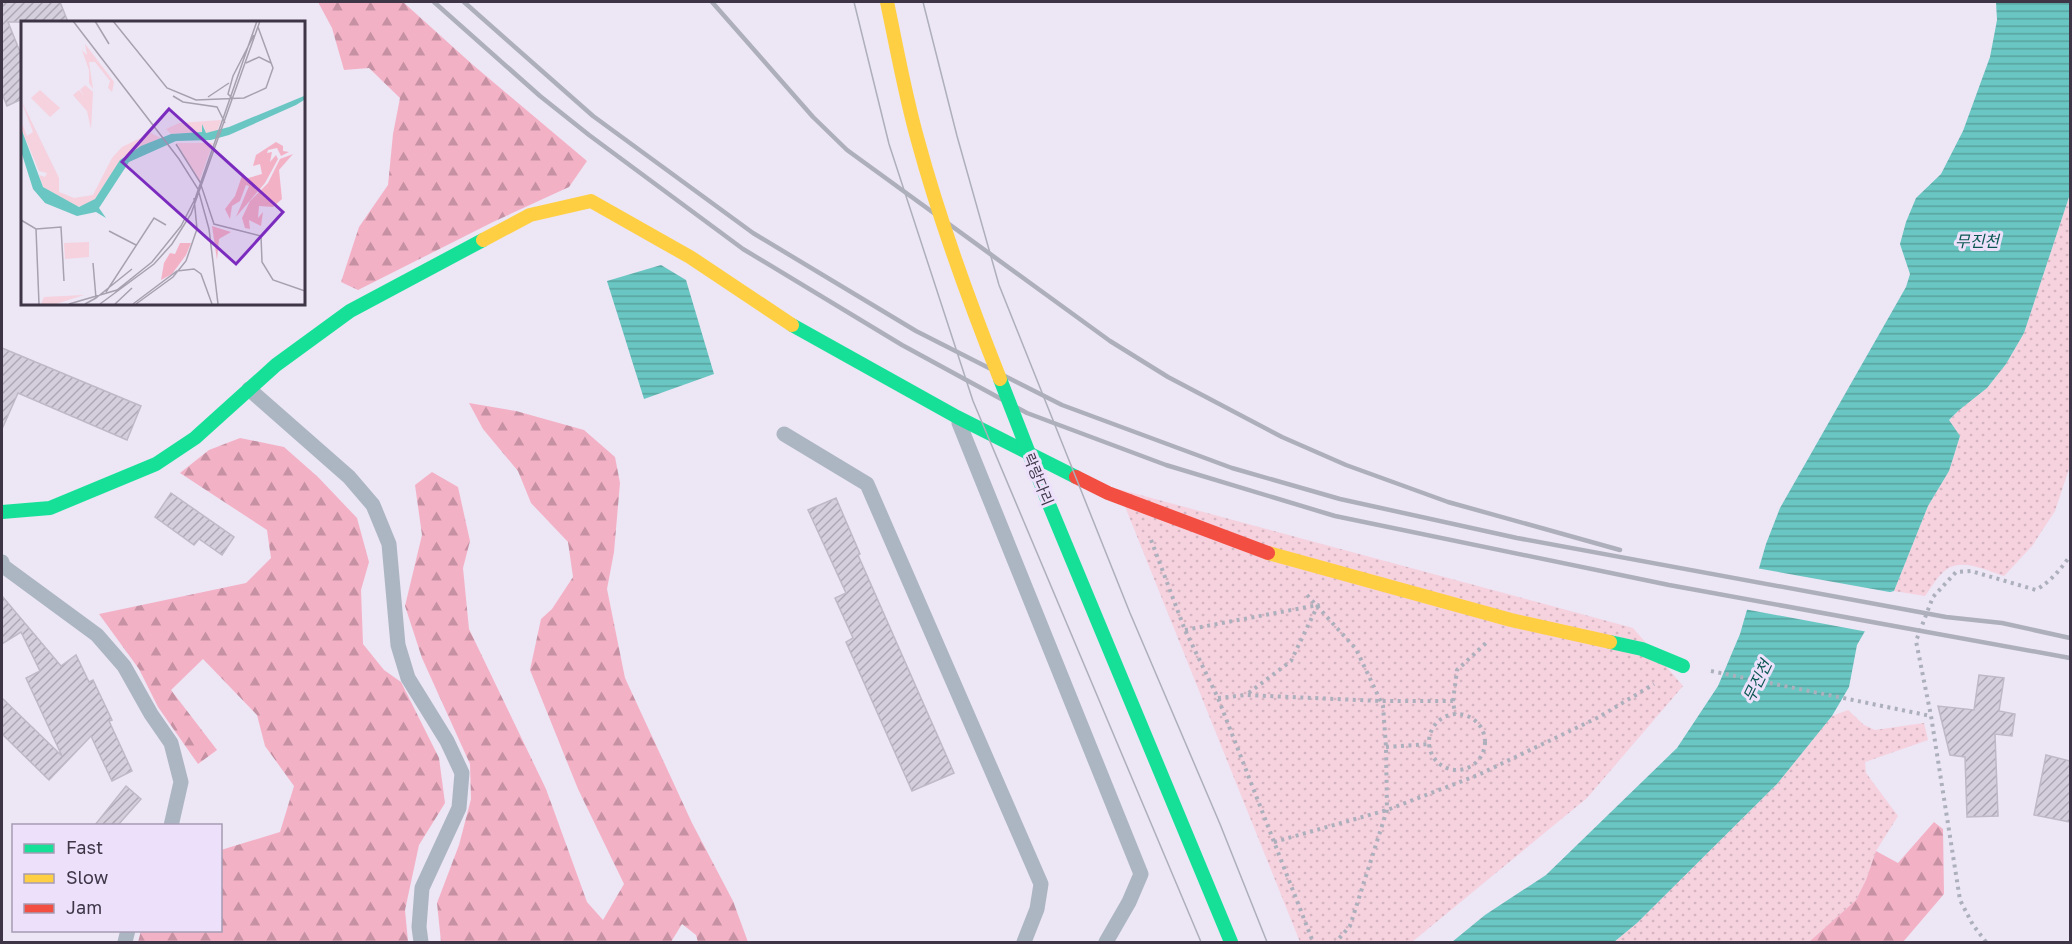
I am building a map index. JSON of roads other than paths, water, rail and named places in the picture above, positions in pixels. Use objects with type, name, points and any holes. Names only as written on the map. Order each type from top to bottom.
[{"type":"street","name":"락랑다리","points":[[887,2],[908,100],[934,193],[987,346],[1071,561],[1180,814],[1231,942]]},
{"type":"street","points":[[2,512],[50,508],[156,464],[195,438],[276,365],[350,310],[530,215],[591,201],[690,257],[795,327],[957,417],[1138,506],[1258,549],[1511,620],[1641,649],[1680,664]]},
{"type":"lane","points":[[249,389],[349,477],[373,505],[388,544],[398,645],[408,678],[447,741],[462,773],[459,808],[422,888],[419,927],[421,942]]},
{"type":"lane","points":[[957,417],[1141,874],[1129,902],[1106,942]]},
{"type":"lane","points":[[783,434],[867,484],[1041,884],[1037,909],[1024,942]]},
{"type":"lane","points":[[2,562],[29,587],[97,635],[124,666],[151,714],[171,743],[174,752],[181,782],[171,824]]},
{"type":"water","name":"무진천","points":[[1996,2],[2070,2],[2070,194],[2024,333],[2006,364],[1987,388],[1949,420],[1960,436],[1949,471],[1928,506],[1894,591],[1887,593],[1857,645],[1849,687],[1832,716],[1777,784],[1637,923],[1614,942],[1452,942],[1485,915],[1546,875],[1677,748],[1718,686],[1740,634],[1766,544],[1780,508],[1906,287],[1910,274],[1900,244],[1906,222],[1916,198],[1941,174],[1963,131],[1990,57],[1997,20]]},
{"type":"water","points":[[661,265],[686,280],[714,374],[644,399],[607,281]]},
{"type":"tram line","points":[[854,2],[889,144],[973,401],[1201,942]]},
{"type":"tram line","points":[[923,2],[957,136],[999,285],[1130,613],[1220,824],[1267,942]]},
{"type":"railway","points":[[434,2],[540,96],[743,249],[902,345],[1027,413],[1166,465],[1335,516],[1669,585],[2070,658]]},
{"type":"railway","points":[[464,2],[593,116],[753,233],[916,331],[1062,405],[1232,468],[1340,499],[1517,538],[1946,617],[2002,623],[2070,638]]},
{"type":"railway","points":[[712,2],[813,117],[847,150],[1110,341],[1168,377],[1282,437],[1346,465],[1448,502],[1620,550]]}]
